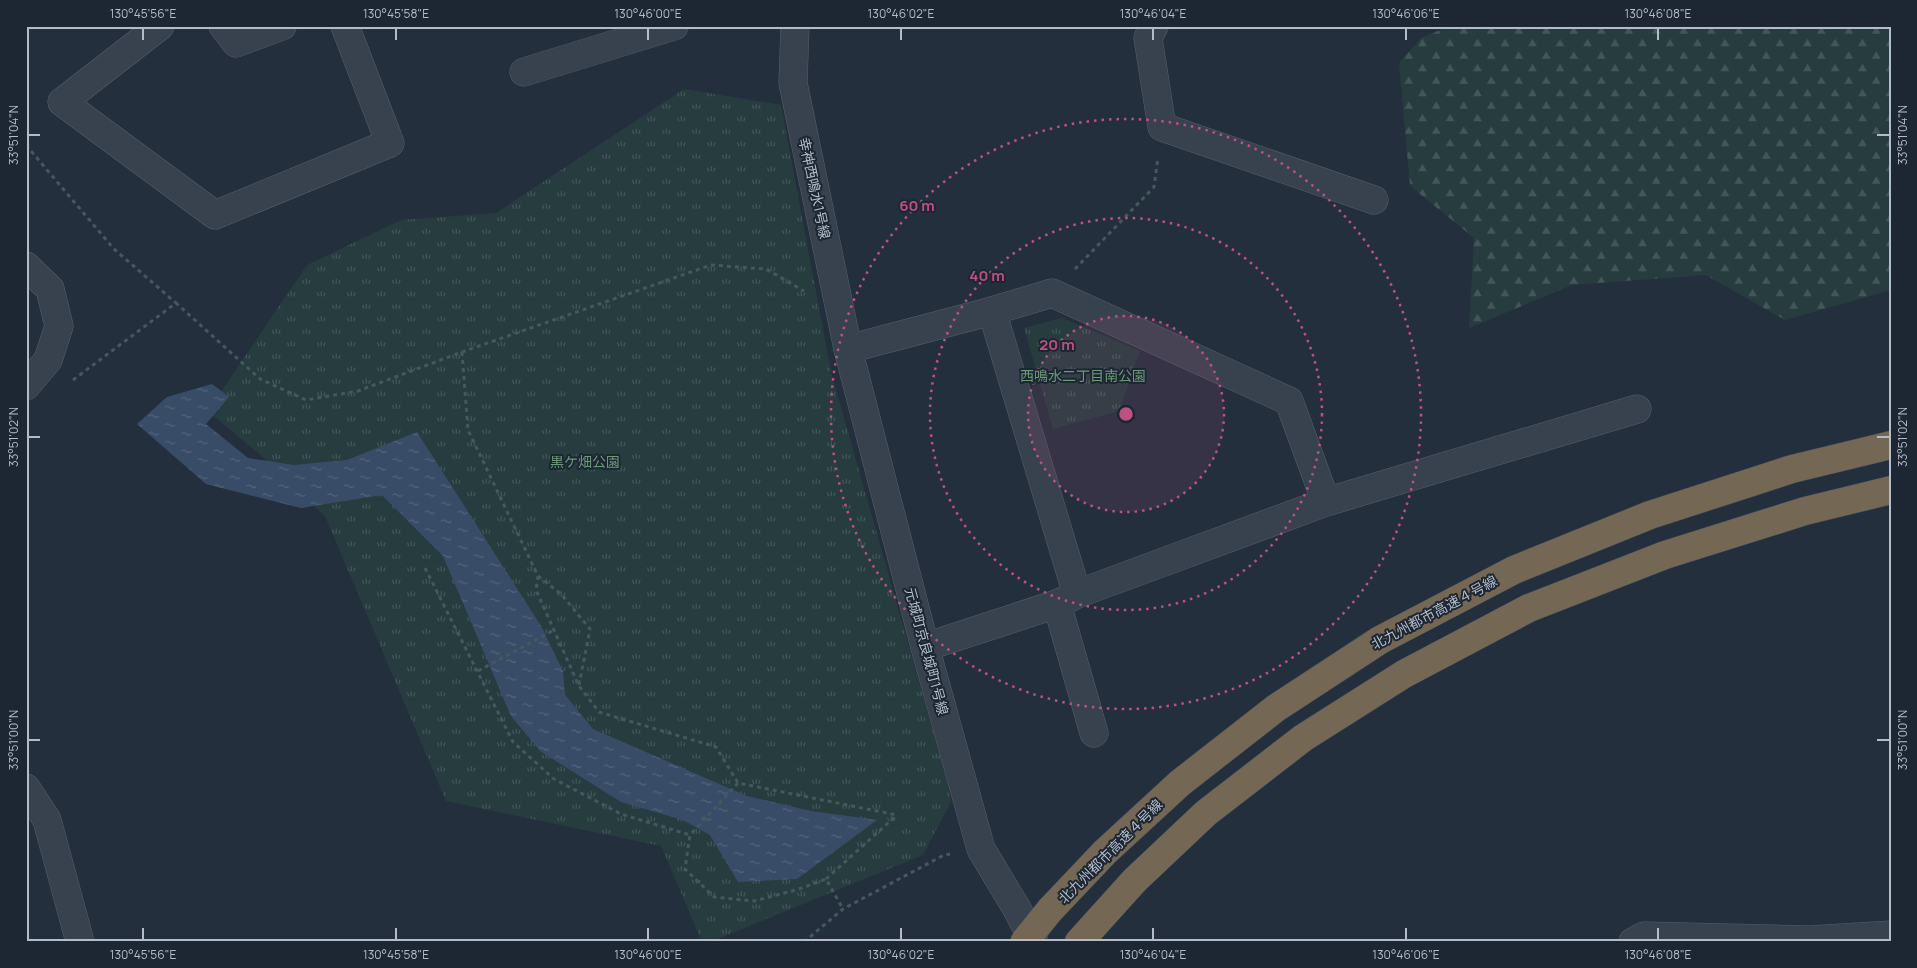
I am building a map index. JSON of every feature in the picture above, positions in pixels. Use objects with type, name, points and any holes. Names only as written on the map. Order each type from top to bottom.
[{"type":"highway","name":"北九州都市高速４号線","points":[[1024,942],[1050,910],[1105,852],[1180,783],[1276,708],[1380,640],[1514,570],[1650,515],[1792,469],[1891,445]]},
{"type":"highway","points":[[1080,941],[1135,880],[1206,813],[1303,738],[1404,674],[1529,608],[1665,554],[1805,511],[1891,490]]},
{"type":"street","points":[[160,26],[62,102],[215,215],[390,143],[345,26]]},
{"type":"street","points":[[223,26],[236,43],[282,26]]},
{"type":"street","points":[[524,72],[674,26]]},
{"type":"street","name":"幸神西鳴水1号線","points":[[795,26],[793,83],[848,349]]},
{"type":"street","points":[[1154,26],[1148,38],[1162,127],[1374,200]]},
{"type":"street","points":[[26,266],[50,289],[59,326],[48,360],[26,386]]},
{"type":"street","points":[[848,349],[1052,293],[1289,401],[1326,502]]},
{"type":"street","points":[[992,311],[1067,599],[1094,733]]},
{"type":"street","name":"元城町京良城町1号線","points":[[848,349],[981,849],[1017,909],[1034,942]]},
{"type":"street","points":[[926,647],[1067,599],[1326,502],[1637,409]]},
{"type":"street","points":[[26,788],[47,820],[76,941]]},
{"type":"street","points":[[1633,942],[1644,936],[1810,940],[1891,935]]},
{"type":"path","points":[[1052,293],[1154,187],[1162,127]]},
{"type":"path","points":[[26,144],[114,249],[260,379],[306,400],[358,391],[462,352],[711,265],[766,269],[809,294]]},
{"type":"path","points":[[68,384],[176,304]]},
{"type":"path","points":[[462,352],[468,430],[538,576],[562,594],[590,629],[579,686]]},
{"type":"path","points":[[425,568],[513,742],[554,779],[622,814],[690,835]]},
{"type":"path","points":[[538,576],[536,590],[579,686],[599,712],[716,747],[738,783],[897,815],[826,879],[796,890],[754,901],[714,897],[685,869],[690,835],[738,783]]},
{"type":"path","points":[[478,671],[554,630]]},
{"type":"path","points":[[804,942],[843,909],[944,855]]},
{"type":"path","points":[[826,879],[843,909]]},
{"type":"green space","points":[[1450,26],[1891,26],[1891,290],[1785,320],[1706,275],[1572,285],[1469,328],[1474,238],[1410,186],[1399,63],[1421,38]]},
{"type":"green space","name":"黒ケ畑公園","points":[[684,89],[781,105],[831,372],[948,784],[951,802],[923,855],[710,942],[702,942],[661,846],[446,801],[325,516],[264,458],[208,411],[307,265],[401,220],[496,213]]},
{"type":"green space","name":"西鳴水二丁目南公園","points":[[1062,318],[1140,351],[1119,411],[1053,429],[1024,328]]},
{"type":"water","points":[[212,384],[229,397],[206,424],[248,458],[294,465],[347,460],[417,432],[541,626],[563,671],[565,695],[593,729],[747,796],[811,811],[877,820],[797,879],[738,882],[710,835],[683,820],[621,802],[540,751],[511,716],[443,556],[382,495],[301,508],[206,484],[137,424],[167,397]]}]
